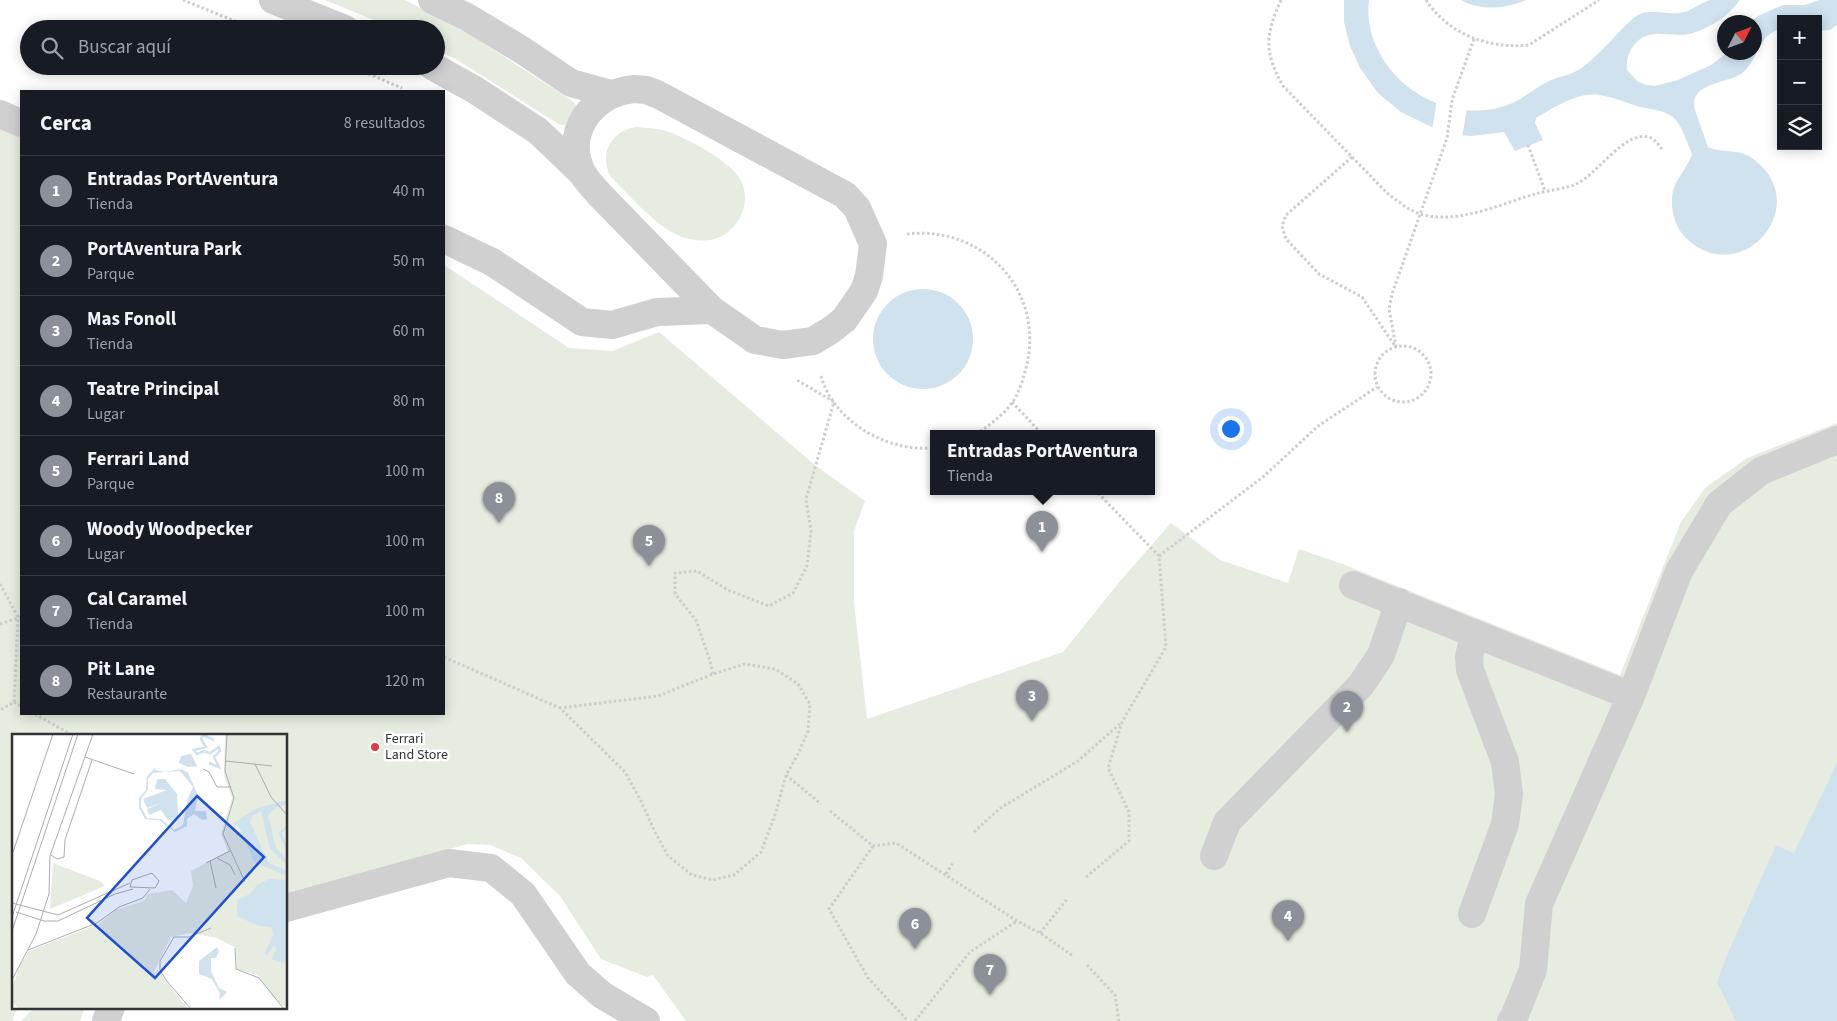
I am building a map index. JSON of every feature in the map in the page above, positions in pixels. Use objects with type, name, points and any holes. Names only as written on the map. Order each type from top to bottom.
[{"type":"lane","points":[[273,0],[323,20]]},
{"type":"lane","points":[[432,0],[467,17],[522,50],[571,83],[611,94]]},
{"type":"lane","points":[[445,73],[475,90],[538,131],[584,175],[599,194],[712,310],[755,340],[783,345],[813,341],[844,320],[864,291],[873,244],[857,208],[845,195],[657,94],[646,90],[622,90],[611,94],[592,108],[580,129],[577,152],[584,175]]},
{"type":"lane","points":[[0,114],[20,124]]},
{"type":"lane","points":[[445,239],[492,262],[582,322],[612,325],[657,312],[712,310]]},
{"type":"lane","points":[[1511,1021],[1532,970],[1539,904],[1630,696],[1679,570],[1719,504],[1761,471],[1837,440]]},
{"type":"lane","points":[[1353,585],[1630,696]]},
{"type":"lane","points":[[1214,856],[1227,822],[1361,685],[1381,655],[1399,602]]},
{"type":"lane","points":[[1472,914],[1505,824],[1509,794],[1505,762],[1470,670],[1469,658],[1474,633]]},
{"type":"lane","points":[[288,907],[449,863],[491,868],[523,894],[578,974],[602,995],[646,1021]]},
{"type":"lane","points":[[106,1021],[111,1008]]},
{"type":"path","points":[[183,0],[233,20]]},
{"type":"path","points":[[1281,0],[1271,21],[1268,46],[1273,68],[1283,86],[1388,194],[1405,207],[1420,214],[1461,216],[1545,191],[1575,185],[1589,176],[1622,144],[1638,138],[1647,137],[1654,140],[1662,149]]},
{"type":"path","points":[[1426,0],[1450,26],[1474,39],[1501,46],[1529,45],[1599,0]]},
{"type":"path","points":[[1396,347],[1389,310],[1392,294],[1446,138],[1452,100],[1474,39]]},
{"type":"path","points":[[371,75],[407,90]]},
{"type":"path","points":[[1528,146],[1545,191]]},
{"type":"path","points":[[1352,157],[1286,215],[1282,226],[1286,239],[1319,274],[1362,297],[1396,347]]},
{"type":"path","points":[[873,244],[897,236],[923,233],[949,236],[973,245],[995,260],[1012,280],[1024,303],[1030,328],[1030,354],[1024,379],[1012,402],[994,422],[982,430]]},
{"type":"path","points":[[813,341],[822,379],[834,402],[852,421],[873,436],[898,445],[930,448]]},
{"type":"path","points":[[1396,347],[1409,347],[1420,352],[1428,362],[1430,374],[1428,386],[1421,396],[1409,402],[1397,402],[1386,396],[1378,387],[1375,375],[1378,362],[1385,353],[1396,347]]},
{"type":"path","points":[[1159,556],[1263,477],[1318,426],[1378,387]]},
{"type":"path","points":[[713,674],[696,620],[675,594],[675,573],[697,571],[728,590],[769,606],[793,593],[807,566],[811,531],[806,498],[834,402]]},
{"type":"path","points":[[1012,402],[1038,430]]},
{"type":"path","points":[[1086,877],[1129,841],[1129,812],[1108,768],[1122,722],[1166,647],[1159,556],[1100,495]]},
{"type":"path","points":[[0,584],[20,617],[14,702]]},
{"type":"path","points":[[0,624],[20,617]]},
{"type":"path","points":[[445,657],[560,708],[625,772],[642,801],[668,856],[692,875],[713,880],[734,875],[761,852],[776,812],[786,775],[808,731],[810,704],[798,684],[775,670],[745,664],[713,674],[658,696],[560,708]]},
{"type":"path","points":[[14,702],[20,705]]},
{"type":"path","points":[[0,710],[14,702]]},
{"type":"path","points":[[37,715],[70,734]]},
{"type":"path","points":[[974,832],[999,809],[1078,761],[1122,722]]},
{"type":"path","points":[[786,775],[821,804]]},
{"type":"path","points":[[830,811],[873,846],[896,843],[1040,933],[1073,956]]},
{"type":"path","points":[[873,846],[829,909],[868,978],[908,1021]]},
{"type":"path","points":[[946,874],[953,863]]},
{"type":"path","points":[[1040,933],[1068,898]]},
{"type":"path","points":[[916,1021],[970,952],[1017,920]]},
{"type":"path","points":[[1087,965],[1116,995],[1119,1021]]},
{"type":"shaded area","points":[[325,0],[405,0],[442,20],[374,20]]},
{"type":"shaded area","points":[[445,21],[472,36],[574,102],[577,107],[568,125],[560,125],[445,54]]},
{"type":"shaded area","points":[[636,127],[663,130],[675,134],[719,158],[736,173],[744,190],[745,200],[740,218],[728,232],[720,237],[706,241],[691,240],[678,235],[649,215],[611,177],[607,169],[606,160],[609,145],[620,133]]},
{"type":"shaded area","points":[[0,128],[20,138],[20,715],[445,715],[445,266],[569,348],[613,351],[659,332],[816,466],[865,501],[854,531],[854,602],[867,719],[1063,652],[1121,580],[1171,523],[1220,560],[1288,583],[1299,549],[1345,565],[1620,675],[1681,522],[1705,488],[1747,458],[1837,423],[1837,1021],[686,1021],[653,975],[647,977],[601,959],[560,896],[521,858],[490,845],[467,844],[288,896],[288,734],[12,734],[12,1008],[18,1008],[13,1021],[0,1021]]},
{"type":"shaded area","points":[[34,1008],[85,1008],[80,1021],[21,1021]]},
{"type":"water","points":[[1344,0],[1369,0],[1369,23],[1375,44],[1386,64],[1401,81],[1412,90],[1438,104],[1452,108],[1481,110],[1510,104],[1549,81],[1579,70],[1638,15],[1648,12],[1679,13],[1710,0],[1740,0],[1726,15],[1717,15],[1717,21],[1700,31],[1683,35],[1654,34],[1642,38],[1633,46],[1630,52],[1627,70],[1637,81],[1655,86],[1678,80],[1718,60],[1753,60],[1741,74],[1702,89],[1694,101],[1695,110],[1708,147],[1738,152],[1750,157],[1757,162],[1772,181],[1777,200],[1773,220],[1763,237],[1747,249],[1728,255],[1708,252],[1687,239],[1675,220],[1672,204],[1677,180],[1692,154],[1682,129],[1673,117],[1661,111],[1640,107],[1610,97],[1591,95],[1574,98],[1536,118],[1535,123],[1543,140],[1515,151],[1504,132],[1471,136],[1446,134],[1401,112],[1378,93],[1360,68],[1350,46],[1344,22]]},
{"type":"water","points":[[1461,0],[1526,0],[1493,8],[1469,4]]},
{"type":"water","points":[[1819,0],[1837,0],[1837,25],[1830,30],[1822,31],[1822,15],[1777,15],[1777,31],[1767,36],[1762,44],[1762,15],[1760,15],[1783,5],[1805,5]]},
{"type":"water","points":[[923,289],[933,290],[951,297],[965,311],[972,329],[972,349],[965,367],[951,381],[933,388],[923,389],[913,388],[895,381],[881,367],[874,349],[873,339],[874,329],[881,311],[895,297],[913,290]]},
{"type":"water","points":[[1837,763],[1837,1021],[1736,1021],[1717,982],[1727,955],[1776,845],[1794,853]]},
{"type":"pier","points":[[1437,100],[1467,108],[1462,138],[1445,136],[1432,130]]},
{"type":"place","name":"Pit Lane","points":[[499,523]]},
{"type":"place","name":"Entradas PortAventura","points":[[1042,552]]},
{"type":"place","name":"Ferrari Land","points":[[649,566]]},
{"type":"place","name":"Mas Fonoll","points":[[1032,721]]},
{"type":"place","name":"PortAventura Park","points":[[1347,732]]},
{"type":"place","name":"Ferrari Land Store","points":[[375,747]]},
{"type":"place","name":"Teatre Principal","points":[[1288,941]]},
{"type":"place","name":"Woody Woodpecker","points":[[915,949]]},
{"type":"place","name":"Cal Caramel","points":[[990,995]]}]
